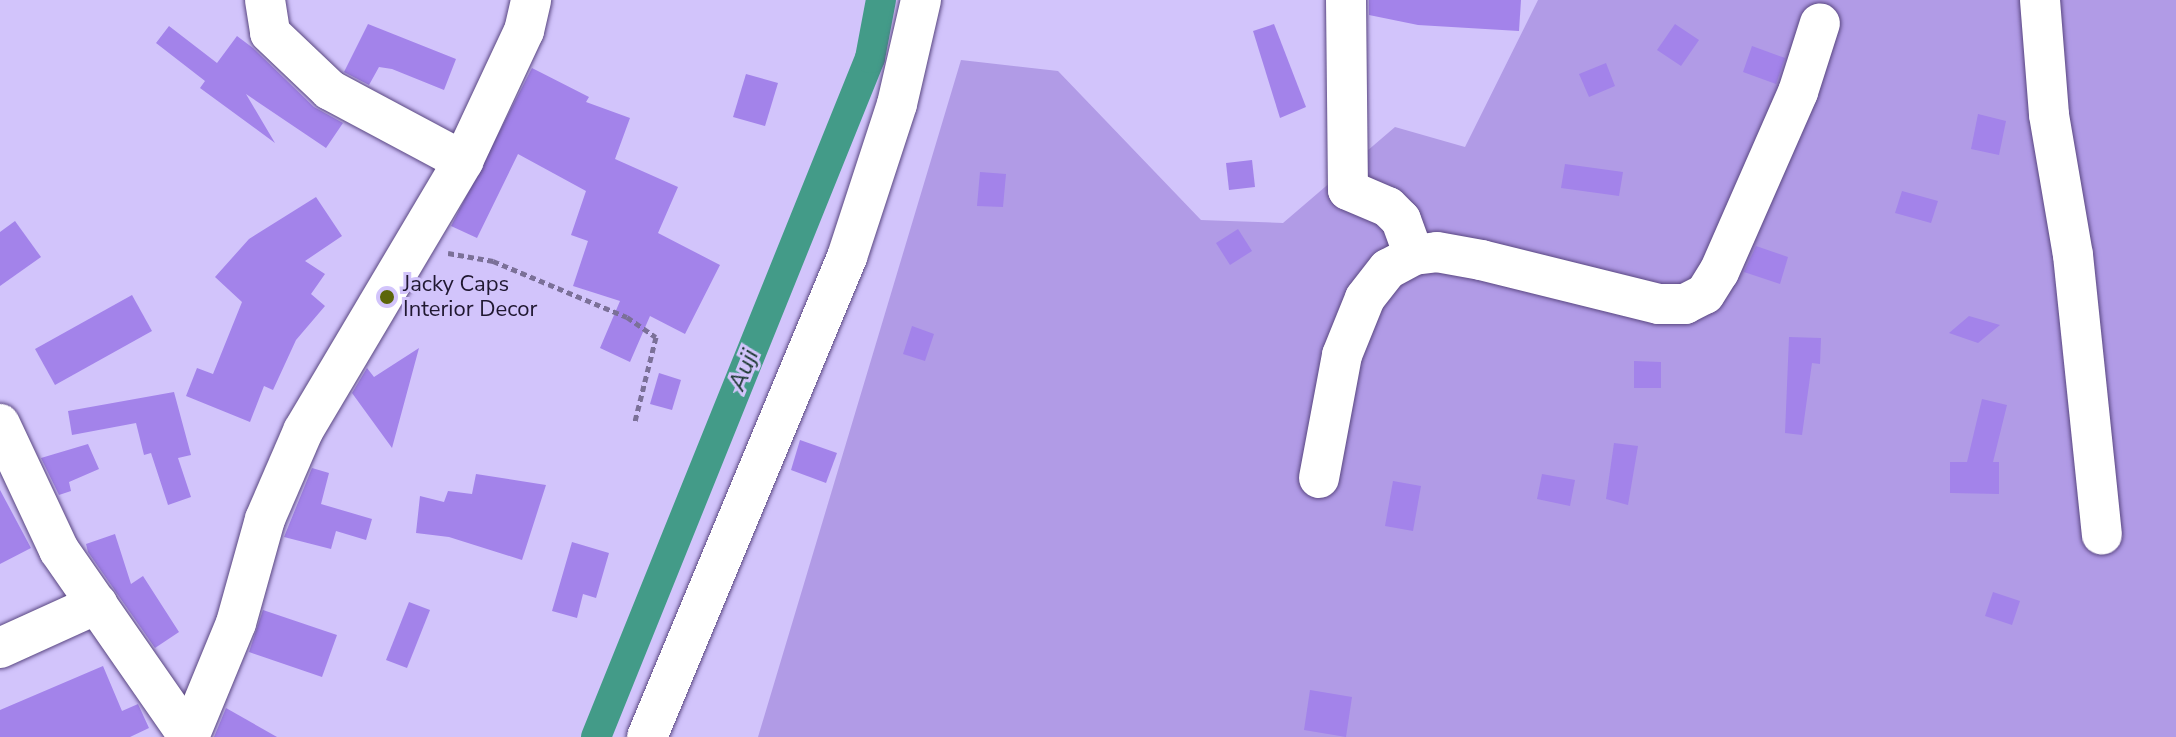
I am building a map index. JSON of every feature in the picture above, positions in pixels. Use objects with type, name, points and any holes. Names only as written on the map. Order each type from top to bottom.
[{"type":"street","points":[[265,0],[270,33],[330,90],[463,161]]},
{"type":"street","points":[[189,737],[236,623],[265,519],[303,431],[416,247],[463,161],[524,31],[531,0]]},
{"type":"street","points":[[647,737],[847,257],[897,104],[921,0]]},
{"type":"street","points":[[1346,0],[1348,190],[1388,207],[1401,220],[1414,255]]},
{"type":"street","points":[[2040,0],[2049,115],[2073,255],[2102,535]]},
{"type":"street","points":[[1319,478],[1342,355],[1365,298],[1388,269],[1414,255],[1437,252],[1481,260],[1659,304],[1685,304],[1705,294],[1719,272],[1798,92],[1820,23]]},
{"type":"street","points":[[0,424],[59,550],[189,737]]},
{"type":"street","points":[[0,648],[97,604]]},
{"type":"path","points":[[416,247],[493,261],[627,317],[656,337],[635,421]]},
{"type":"shaded area","points":[[1538,0],[2176,0],[2176,737],[758,737],[961,60],[1058,71],[1201,220],[1283,223],[1395,127],[1465,147]]},
{"type":"building","points":[[1369,0],[1521,0],[1519,31],[1418,25],[1369,15]]},
{"type":"building","points":[[368,24],[456,59],[444,90],[392,69],[379,67],[369,85],[344,72]]},
{"type":"building","points":[[1274,24],[1306,107],[1280,118],[1253,31]]},
{"type":"building","points":[[1675,24],[1699,40],[1681,66],[1657,50]]},
{"type":"building","points":[[169,26],[217,63],[237,36],[314,107],[343,123],[326,148],[246,94],[275,143],[200,88],[205,81],[156,43]]},
{"type":"building","points":[[1752,46],[1785,58],[1776,84],[1743,72]]},
{"type":"building","points":[[1606,63],[1615,86],[1589,97],[1579,74]]},
{"type":"building","points":[[532,68],[589,97],[586,102],[630,118],[615,159],[678,187],[658,233],[720,265],[685,334],[650,316],[630,362],[600,348],[620,301],[573,286],[588,241],[571,235],[586,191],[518,154],[477,238],[451,226]]},
{"type":"building","points":[[746,74],[778,83],[765,126],[733,117]]},
{"type":"building","points":[[1978,114],[2006,121],[1999,155],[1971,149]]},
{"type":"building","points":[[1252,160],[1255,187],[1229,190],[1226,163]]},
{"type":"building","points":[[1565,164],[1623,172],[1619,196],[1561,188]]},
{"type":"building","points":[[980,172],[1006,174],[1003,207],[977,206]]},
{"type":"building","points":[[1902,191],[1938,201],[1931,223],[1895,213]]},
{"type":"building","points":[[316,197],[342,236],[305,261],[325,274],[311,294],[325,306],[296,340],[273,390],[264,386],[250,422],[186,396],[197,368],[213,374],[242,302],[215,277],[249,239]]},
{"type":"building","points":[[15,221],[41,257],[0,286],[0,232]]},
{"type":"building","points":[[1238,229],[1252,251],[1230,265],[1216,243]]},
{"type":"building","points":[[1756,246],[1788,257],[1780,284],[1744,272]]},
{"type":"building","points":[[132,295],[152,331],[55,385],[35,349]]},
{"type":"building","points":[[1969,316],[2000,325],[1978,343],[1949,333]]},
{"type":"building","points":[[912,326],[934,334],[925,361],[903,354]]},
{"type":"building","points":[[1789,337],[1821,338],[1820,364],[1812,363],[1802,435],[1785,433]]},
{"type":"building","points":[[419,348],[392,448],[352,393],[367,368],[374,377]]},
{"type":"building","points":[[1634,361],[1661,362],[1661,388],[1634,388]]},
{"type":"building","points":[[659,373],[681,380],[672,410],[650,404]]},
{"type":"building","points":[[174,392],[191,455],[178,458],[191,497],[168,505],[151,453],[144,455],[136,423],[72,435],[68,411]]},
{"type":"building","points":[[1982,399],[2007,405],[1993,462],[1999,462],[1999,494],[1950,493],[1950,462],[1967,462]]},
{"type":"building","points":[[800,440],[837,453],[826,483],[791,470]]},
{"type":"building","points":[[1614,443],[1638,446],[1628,505],[1606,499]]},
{"type":"building","points":[[88,444],[99,469],[69,482],[71,491],[59,495],[41,458]]},
{"type":"building","points":[[312,468],[329,473],[321,504],[372,519],[366,540],[336,531],[331,549],[284,537]]},
{"type":"building","points":[[476,474],[546,485],[522,560],[449,537],[416,533],[420,496],[444,502],[448,491],[472,494]]},
{"type":"building","points":[[1542,474],[1575,480],[1570,506],[1537,499]]},
{"type":"building","points":[[1393,481],[1421,486],[1413,531],[1385,526]]},
{"type":"building","points":[[0,490],[31,548],[0,564]]},
{"type":"building","points":[[115,534],[131,584],[143,576],[179,632],[155,648],[88,552],[86,544]]},
{"type":"building","points":[[572,542],[609,553],[596,598],[583,594],[577,618],[552,611]]},
{"type":"building","points":[[1993,592],[2020,601],[2012,625],[1985,616]]},
{"type":"building","points":[[409,602],[430,610],[407,668],[386,660]]},
{"type":"building","points":[[263,610],[337,635],[322,677],[249,652]]},
{"type":"building","points":[[103,666],[122,711],[138,704],[149,728],[130,737],[0,737],[0,710]]},
{"type":"building","points":[[1310,690],[1352,697],[1346,737],[1304,730]]},
{"type":"building","points":[[226,708],[277,737],[214,737]]},
{"type":"waterway","name":"Auji","points":[[596,737],[870,58],[881,0]]},
{"type":"place","name":"Jacky Caps Interior Decor","points":[[387,297]]}]
